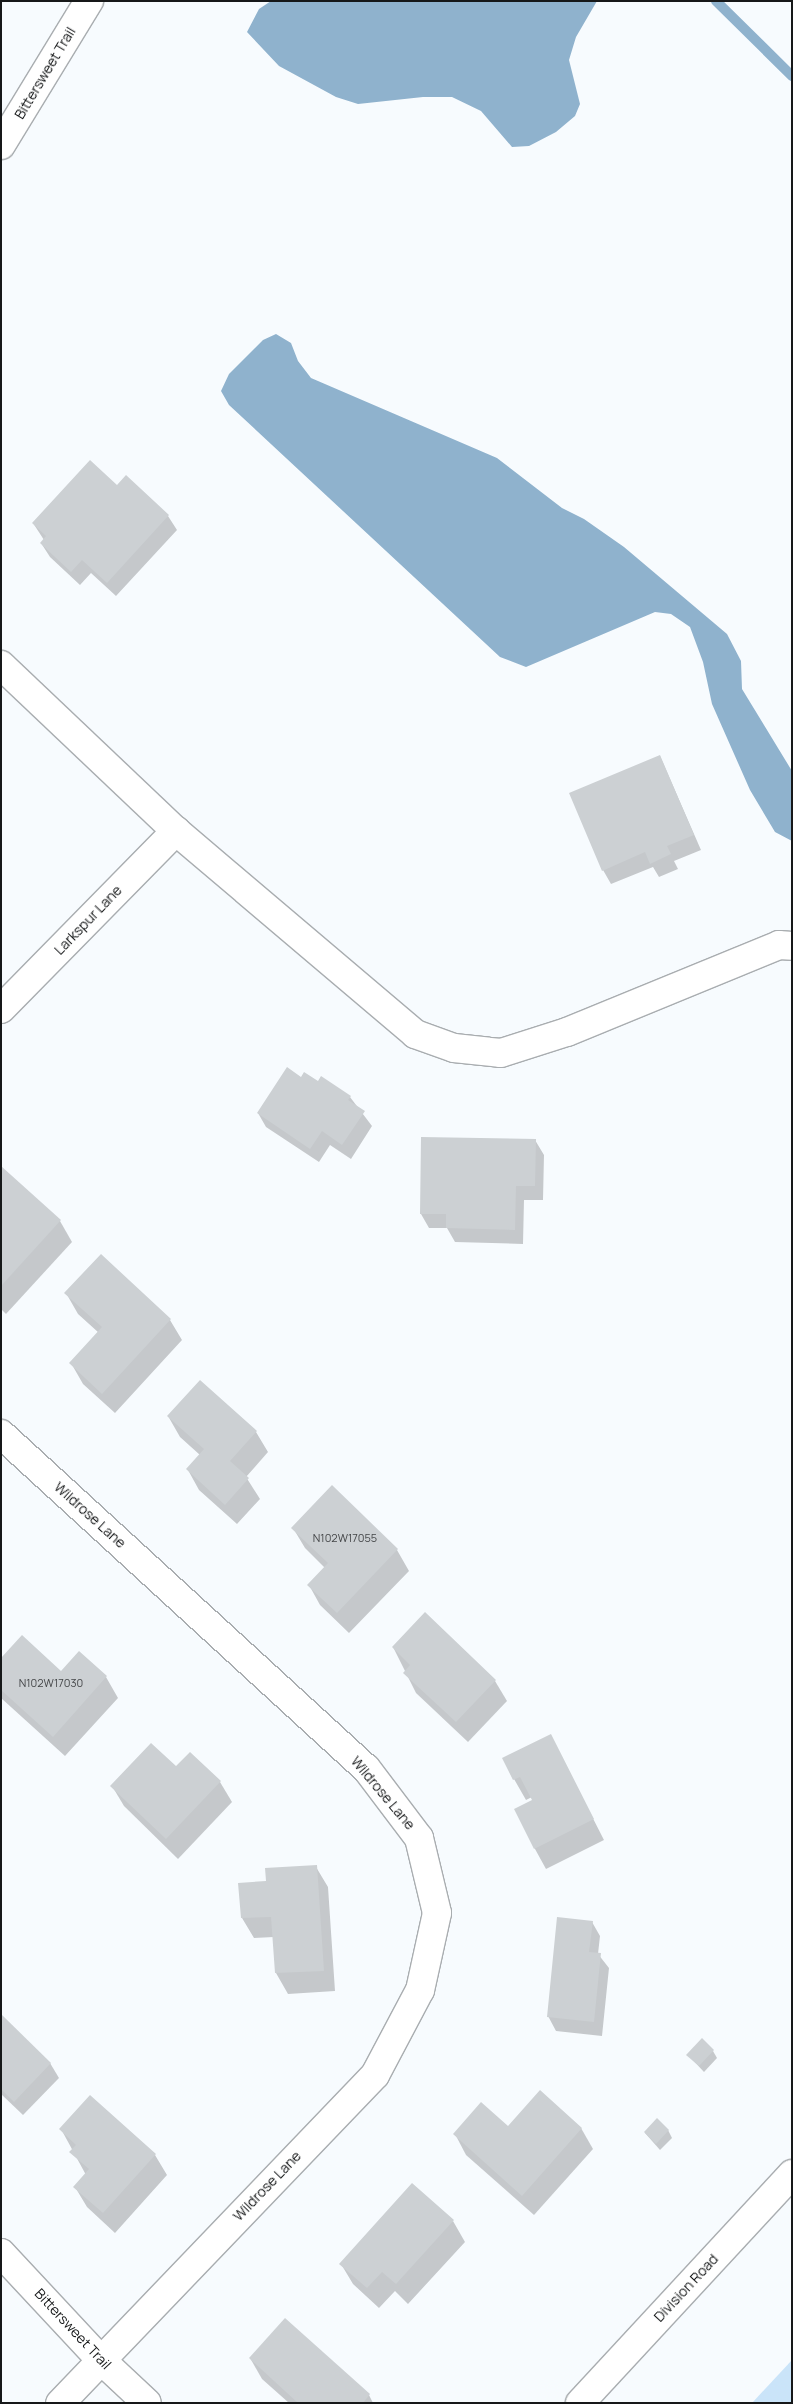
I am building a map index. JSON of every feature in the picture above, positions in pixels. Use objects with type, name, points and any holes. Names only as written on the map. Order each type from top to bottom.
[{"type":"street","name":"Bittersweet Trail","points":[[1,145],[89,1]]},
{"type":"street","points":[[1,665],[176,831],[414,1034],[454,1048],[501,1053],[567,1032],[780,944],[792,946]]},
{"type":"street","name":"Larkspur Lane","points":[[1,1010],[176,831]]},
{"type":"street","name":"Wildrose Lane","points":[[1,1434],[366,1768],[419,1838],[437,1913],[420,1990],[375,2076],[60,2403]]},
{"type":"street","name":"Division Road","points":[[580,2403],[792,2174]]},
{"type":"street","name":"Bittersweet Trail","points":[[1,2253],[100,2360],[147,2403]]},
{"type":"shaded area","points":[[271,1],[597,1],[576,37],[569,60],[580,104],[575,116],[556,132],[529,146],[512,147],[481,111],[452,97],[423,97],[358,104],[336,97],[279,66],[247,32],[259,9]]},
{"type":"shaded area","points":[[276,334],[291,343],[298,361],[311,378],[497,458],[562,508],[584,519],[624,547],[727,634],[741,661],[742,689],[792,771],[792,841],[775,832],[750,790],[712,704],[703,662],[690,627],[671,614],[655,612],[526,667],[500,657],[229,405],[221,391],[229,374],[263,340]]},
{"type":"shaded area","points":[[792,2360],[792,2403],[752,2403]]},
{"type":"building","points":[[90,460],[117,485],[126,475],[169,515],[107,583],[82,560],[71,572],[40,543],[46,536],[32,523]]},
{"type":"building","points":[[660,755],[694,835],[667,846],[671,854],[650,864],[645,852],[602,871],[569,793]]},
{"type":"building","points":[[287,1067],[301,1077],[304,1072],[318,1081],[321,1076],[351,1096],[348,1100],[365,1111],[342,1145],[322,1131],[310,1149],[257,1113]]},
{"type":"building","points":[[421,1137],[536,1139],[535,1186],[516,1186],[515,1230],[446,1228],[446,1214],[420,1214]]},
{"type":"building","points":[[1,1166],[61,1220],[1,1286]]},
{"type":"building","points":[[101,1254],[171,1319],[102,1394],[69,1363],[102,1327],[64,1293]]},
{"type":"building","points":[[200,1380],[257,1431],[230,1461],[249,1478],[225,1505],[186,1469],[204,1449],[167,1416]]},
{"type":"building","points":[[332,1485],[398,1549],[337,1613],[307,1585],[328,1563],[291,1528]]},
{"type":"building","points":[[425,1612],[496,1680],[456,1722],[403,1673],[410,1665],[392,1647]]},
{"type":"building","points":[[22,1635],[61,1671],[79,1651],[107,1676],[53,1737],[1,1690],[1,1658]]},
{"type":"building","points":[[551,1734],[594,1819],[534,1849],[514,1809],[532,1800],[520,1777],[513,1780],[502,1758]]},
{"type":"building","points":[[151,1743],[176,1766],[190,1752],[221,1781],[166,1839],[110,1786]]},
{"type":"building","points":[[317,1865],[324,1971],[275,1973],[271,1917],[241,1918],[238,1883],[266,1881],[265,1868]]},
{"type":"building","points":[[557,1917],[593,1921],[589,1952],[601,1953],[594,2022],[547,2017]]},
{"type":"building","points":[[1,2014],[51,2063],[14,2102],[1,2089]]},
{"type":"building","points":[[702,2038],[714,2050],[699,2066],[686,2055]]},
{"type":"building","points":[[540,2090],[582,2128],[522,2196],[453,2134],[481,2102],[508,2126]]},
{"type":"building","points":[[90,2095],[156,2154],[103,2213],[73,2187],[89,2169],[69,2152],[76,2145],[59,2129]]},
{"type":"building","points":[[657,2118],[669,2130],[656,2144],[644,2132]]},
{"type":"building","points":[[412,2183],[454,2220],[396,2284],[382,2272],[367,2288],[339,2264]]},
{"type":"building","points":[[285,2318],[370,2394],[363,2403],[298,2403],[249,2358]]},
{"type":"waterway","points":[[716,1],[792,76]]}]
